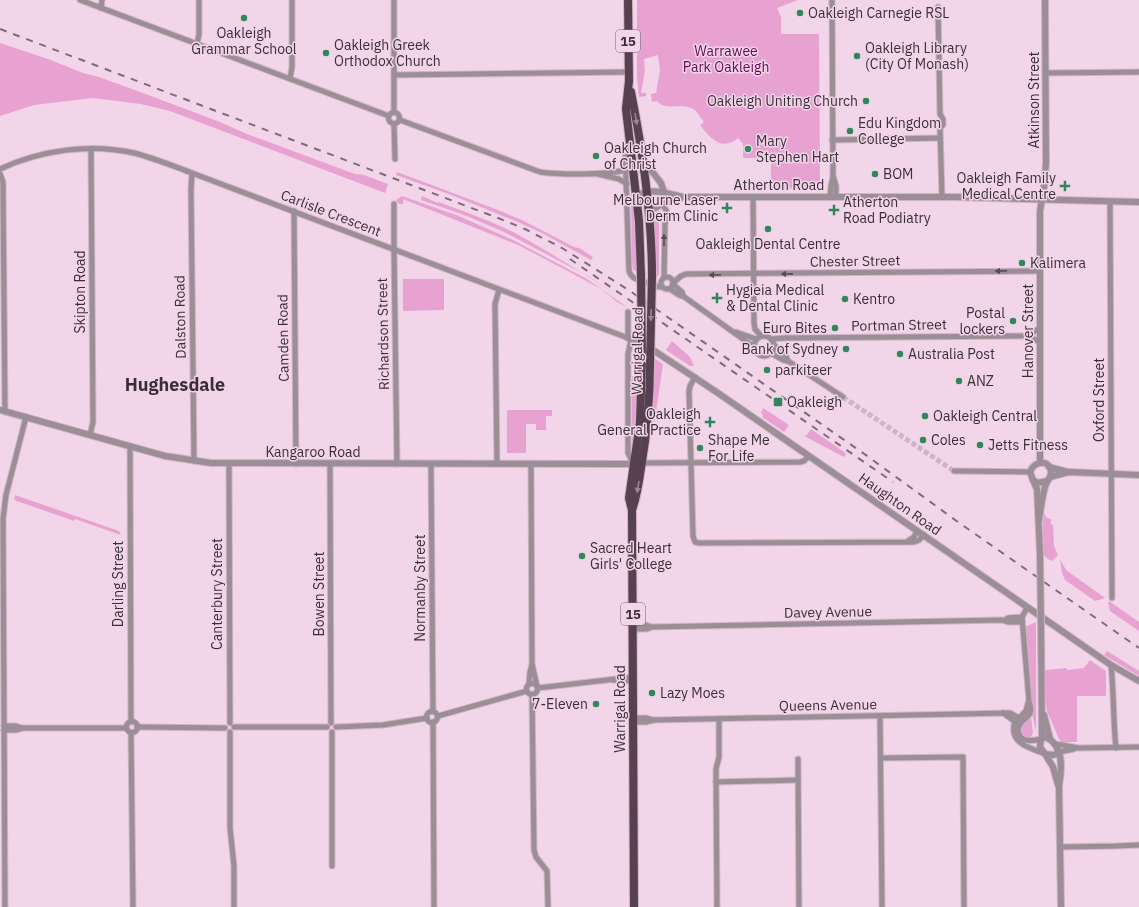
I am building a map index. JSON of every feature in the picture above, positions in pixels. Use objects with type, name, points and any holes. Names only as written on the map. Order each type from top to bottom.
[{"type":"highway","name":"Warrigal Road","points":[[628,0],[628,72],[650,211],[650,363],[648,424],[638,463]]},
{"type":"highway","name":"Warrigal Road","points":[[629,81],[626,109],[640,231],[642,358],[636,499],[632,510],[634,907]]},
{"type":"street","points":[[80,0],[290,79],[391,114],[398,113],[400,120]]},
{"type":"street","points":[[101,8],[102,0]]},
{"type":"street","points":[[197,44],[199,34],[199,0]]},
{"type":"street","points":[[290,79],[292,67],[292,0]]},
{"type":"street","points":[[394,0],[394,75],[391,114],[389,121],[394,124]]},
{"type":"street","points":[[832,0],[833,176],[831,186],[833,197]]},
{"type":"street","name":"Atkinson Street","points":[[1042,199],[1046,163],[1045,0]]},
{"type":"street","points":[[938,8],[940,114],[943,122],[943,125],[940,128],[942,196]]},
{"type":"street","points":[[394,75],[628,72]]},
{"type":"street","points":[[1046,73],[1139,72]]},
{"type":"street","points":[[394,124],[400,120]]},
{"type":"street","points":[[400,120],[540,172],[552,174],[595,173],[626,170]]},
{"type":"street","points":[[394,124],[395,159]]},
{"type":"street","points":[[832,140],[940,138]]},
{"type":"street","name":"Warrigal Road","points":[[629,140],[626,149],[629,271],[630,275],[635,279],[649,279],[650,285],[662,287]]},
{"type":"street","name":"Carlisle Crescent","points":[[0,169],[47,153],[72,149],[110,149],[134,153],[157,160],[294,211],[647,346]]},
{"type":"street","name":"Skipton Road","points":[[90,435],[93,422],[91,149]]},
{"type":"street","points":[[643,160],[661,183],[664,192]]},
{"type":"street","name":"Dalston Road","points":[[192,173],[194,461]]},
{"type":"street","points":[[595,173],[619,178],[627,184]]},
{"type":"street","points":[[0,174],[3,182],[2,410]]},
{"type":"street","name":"Atherton Road","points":[[636,196],[647,192],[664,192],[684,197],[942,196],[1139,202]]},
{"type":"street","name":"Atherton Road","points":[[650,211],[662,204],[684,197]]},
{"type":"street","points":[[753,197],[754,323],[758,338],[754,347]]},
{"type":"street","name":"Hanover Street","points":[[1040,462],[1040,211],[1042,199]]},
{"type":"street","name":"Oxford Street","points":[[1110,202],[1112,598]]},
{"type":"street","name":"Richardson Street","points":[[394,204],[397,464]]},
{"type":"street","points":[[662,204],[667,213],[664,224],[662,287],[670,289],[683,296],[735,332],[754,347],[755,352],[761,356],[771,353],[774,345]]},
{"type":"street","name":"Camden Road","points":[[294,211],[296,464]]},
{"type":"street","name":"Chester Street","points":[[673,283],[681,276],[686,274],[1040,271]]},
{"type":"street","points":[[649,279],[670,278],[682,292],[683,296]]},
{"type":"street","points":[[670,289],[673,283]]},
{"type":"street","points":[[497,464],[496,304],[499,290]]},
{"type":"street","name":"Warrigal Road","points":[[628,312],[630,339],[628,354],[628,453],[638,463]]},
{"type":"street","points":[[1027,336],[1040,328]]},
{"type":"street","points":[[735,332],[758,338],[766,336],[771,339],[774,345],[786,356],[788,361]]},
{"type":"street","name":"Portman Street","points":[[771,339],[1027,336],[1040,342]]},
{"type":"street","name":"Haughton Road","points":[[647,346],[695,377],[1111,665],[1139,681]]},
{"type":"street","points":[[771,353],[783,360],[788,361],[843,397]]},
{"type":"street","points":[[695,377],[689,391],[693,539],[695,542],[916,541],[924,535]]},
{"type":"street","name":"Kangaroo Road","points":[[2,410],[166,456],[194,461],[229,464],[638,463]]},
{"type":"street","points":[[4,906],[2,837],[2,745],[4,728],[3,519],[6,495],[26,417]]},
{"type":"street","name":"Darling Street","points":[[130,446],[131,722]]},
{"type":"street","points":[[796,462],[799,459],[801,450]]},
{"type":"street","points":[[638,463],[796,462],[804,461],[809,456]]},
{"type":"street","points":[[1061,907],[1059,786],[1056,773],[1040,747],[1041,626],[1039,520],[1037,489],[1030,472],[1032,467],[1040,462],[1049,467],[1069,472],[1139,475]]},
{"type":"street","name":"Canterbury Street","points":[[229,464],[230,723]]},
{"type":"street","name":"Bowen Street","points":[[329,725],[330,464]]},
{"type":"street","name":"Normanby Street","points":[[431,464],[433,711]]},
{"type":"street","points":[[527,691],[532,664],[531,464]]},
{"type":"street","points":[[1039,520],[1045,486],[1051,473],[1049,467]]},
{"type":"street","points":[[954,471],[1030,472]]},
{"type":"street","points":[[1033,480],[1038,483],[1069,472]]},
{"type":"street","points":[[908,541],[914,537],[918,531]]},
{"type":"street","points":[[1028,608],[1022,619],[1029,700],[1026,711],[1018,722],[1014,734],[1019,742],[1050,756],[1079,748]]},
{"type":"street","name":"Davey Avenue","points":[[632,627],[647,629],[651,627],[1004,620],[1008,622],[1022,619]]},
{"type":"street","points":[[532,664],[538,687],[537,692],[532,694]]},
{"type":"street","points":[[1111,665],[1113,688],[1113,748]]},
{"type":"street","points":[[1113,688],[1117,669]]},
{"type":"street","points":[[529,684],[534,683],[538,687],[586,681],[633,679]]},
{"type":"street","points":[[434,907],[433,722],[436,721],[438,716],[527,691],[532,694]]},
{"type":"street","points":[[532,694],[534,850],[536,857],[548,871],[548,907]]},
{"type":"street","points":[[1041,700],[1050,739]]},
{"type":"street","points":[[427,718],[428,713],[433,711],[438,716]]},
{"type":"street","name":"Queens Avenue","points":[[633,720],[646,722],[654,720],[1010,713],[1018,722]]},
{"type":"street","points":[[880,716],[882,907]]},
{"type":"street","points":[[225,728],[227,724],[230,723],[234,727],[334,724],[336,727],[383,725],[427,718],[429,721],[433,722]]},
{"type":"street","points":[[717,907],[716,769],[719,757],[719,719]]},
{"type":"street","points":[[126,728],[127,724],[131,722],[135,723],[137,727]]},
{"type":"street","points":[[1018,722],[1019,734],[1024,740],[1031,741],[1046,737],[1056,744],[1079,748],[1139,747]]},
{"type":"street","points":[[329,725],[329,731],[332,732],[332,866]]},
{"type":"street","points":[[4,728],[16,726],[23,728],[126,728]]},
{"type":"street","points":[[137,727],[225,728],[230,732]]},
{"type":"street","points":[[131,733],[136,731],[137,727]]},
{"type":"street","points":[[234,727],[233,731],[230,732],[230,828],[234,866],[234,907]]},
{"type":"street","points":[[332,732],[336,727]]},
{"type":"street","points":[[126,728],[127,731],[131,733]]},
{"type":"street","points":[[131,733],[132,906]]},
{"type":"street","points":[[1056,744],[1059,753],[1061,776],[1059,786]]},
{"type":"street","points":[[881,758],[963,756],[964,907]]},
{"type":"street","points":[[798,759],[799,907]]},
{"type":"street","points":[[716,782],[798,780]]},
{"type":"street","points":[[1060,847],[1139,845]]},
{"type":"green space","name":"Warrawee Park Oakleigh","points":[[637,0],[798,0],[777,8],[781,17],[781,34],[819,34],[820,188],[771,189],[771,158],[743,158],[743,144],[738,138],[727,144],[717,142],[712,139],[700,125],[704,122],[693,109],[682,106],[664,106],[657,101],[652,102],[651,94],[656,93],[660,71],[658,55],[644,59],[645,70],[641,93],[646,93],[646,96],[639,97],[637,78]]},
{"type":"green space","points":[[0,43],[143,93],[355,174],[364,175],[388,184],[385,193],[170,111],[141,104],[93,98],[34,105],[0,116]]},
{"type":"green space","points":[[397,172],[522,220],[574,247],[579,248],[593,257],[591,260],[542,233],[520,223],[454,196],[396,175]]},
{"type":"green space","points":[[631,193],[634,216],[637,273],[633,269],[632,263]]},
{"type":"green space","points":[[402,196],[459,216],[513,240],[587,279],[627,307],[615,301],[601,289],[518,245],[403,199],[403,204],[399,204],[396,200]]},
{"type":"green space","points":[[422,196],[502,227],[536,245],[582,273],[504,232],[464,215],[421,200]]},
{"type":"green space","points":[[659,209],[659,275],[656,278],[654,219]]},
{"type":"green space","points":[[403,279],[444,279],[444,310],[403,311]]},
{"type":"green space","points":[[672,341],[690,357],[694,366],[690,366],[666,350]]},
{"type":"green space","points":[[654,358],[663,364],[654,425],[653,414]]},
{"type":"green space","points":[[632,376],[637,376],[637,407],[632,448]]},
{"type":"green space","points":[[763,408],[789,425],[784,432],[762,417],[763,415],[761,413]]},
{"type":"green space","points":[[507,410],[552,410],[552,416],[546,416],[546,430],[536,430],[536,424],[526,424],[526,453],[507,453]]},
{"type":"green space","points":[[811,429],[844,452],[846,454],[844,457],[804,436],[807,435]]},
{"type":"green space","points":[[15,495],[119,531],[121,535],[75,519],[74,521],[14,500]]},
{"type":"green space","points":[[1044,513],[1047,518],[1051,519],[1051,524],[1053,525],[1054,546],[1058,555],[1052,561],[1044,555],[1043,552],[1042,534]]},
{"type":"green space","points":[[1060,559],[1066,570],[1105,598],[1095,601],[1065,580],[1062,573]]},
{"type":"green space","points":[[1109,601],[1139,622],[1139,631],[1110,611]]},
{"type":"green space","points":[[1036,622],[1036,731],[1032,714],[1025,627]]},
{"type":"green space","points":[[1107,651],[1139,671],[1139,676],[1104,655]]},
{"type":"green space","points":[[1090,660],[1106,671],[1106,696],[1077,696],[1077,742],[1062,742],[1059,739],[1047,711],[1045,699],[1045,670],[1084,668]]},
{"type":"green space","points":[[1030,717],[1033,733],[1030,738],[1027,738],[1022,734],[1021,730],[1022,725]]},
{"type":"tunnel","points":[[843,397],[954,471]]},
{"type":"railway","points":[[0,29],[498,218],[525,229],[562,248],[630,291],[1139,648]]},
{"type":"railway","points":[[570,259],[893,482]]},
{"type":"place","name":"Oakleigh Carnegie RSL","points":[[800,13]]},
{"type":"place","name":"Oakleigh Grammar School","points":[[244,18]]},
{"type":"place","name":"Oakleigh Greek Orthodox Church","points":[[326,53]]},
{"type":"place","name":"Oakleigh Library (City Of Monash)","points":[[857,56]]},
{"type":"place","name":"Oakleigh Uniting Church","points":[[866,101]]},
{"type":"place","name":"Edu Kingdom College","points":[[850,131]]},
{"type":"place","name":"Mary Stephen Hart","points":[[748,149]]},
{"type":"place","name":"Oakleigh Church of Christ","points":[[596,156]]},
{"type":"place","name":"BOM","points":[[875,174]]},
{"type":"place","name":"Oakleigh Family Medical Centre","points":[[1065,186]]},
{"type":"place","name":"Melbourne Laser Derm Clinic","points":[[727,208]]},
{"type":"place","name":"Atherton Road Podiatry","points":[[834,210]]},
{"type":"place","name":"Oakleigh Dental Centre","points":[[768,229]]},
{"type":"place","name":"Kalimera","points":[[1022,263]]},
{"type":"place","name":"Hygieia Medical & Dental Clinic","points":[[717,298]]},
{"type":"place","name":"Kentro","points":[[845,299]]},
{"type":"place","name":"Postal lockers","points":[[1013,321]]},
{"type":"place","name":"Euro Bites","points":[[835,328]]},
{"type":"place","name":"Bank of Sydney","points":[[846,349]]},
{"type":"place","name":"Australia Post","points":[[900,354]]},
{"type":"place","name":"parkiteer","points":[[767,370]]},
{"type":"place","name":"ANZ","points":[[959,381]]},
{"type":"place","name":"Oakleigh","points":[[778,402]]},
{"type":"place","name":"Oakleigh Central","points":[[925,416]]},
{"type":"place","name":"Oakleigh General Practice","points":[[710,422]]},
{"type":"place","name":"Coles","points":[[923,440]]},
{"type":"place","name":"Jetts Fitness","points":[[980,445]]},
{"type":"place","name":"Shape Me For Life","points":[[700,448]]},
{"type":"place","name":"Sacred Heart Girls' College","points":[[582,556]]},
{"type":"place","name":"Lazy Moes","points":[[652,693]]},
{"type":"place","name":"7-Eleven","points":[[596,704]]},
{"type":"district","name":"Hughesdale","points":[[175,384]]}]
